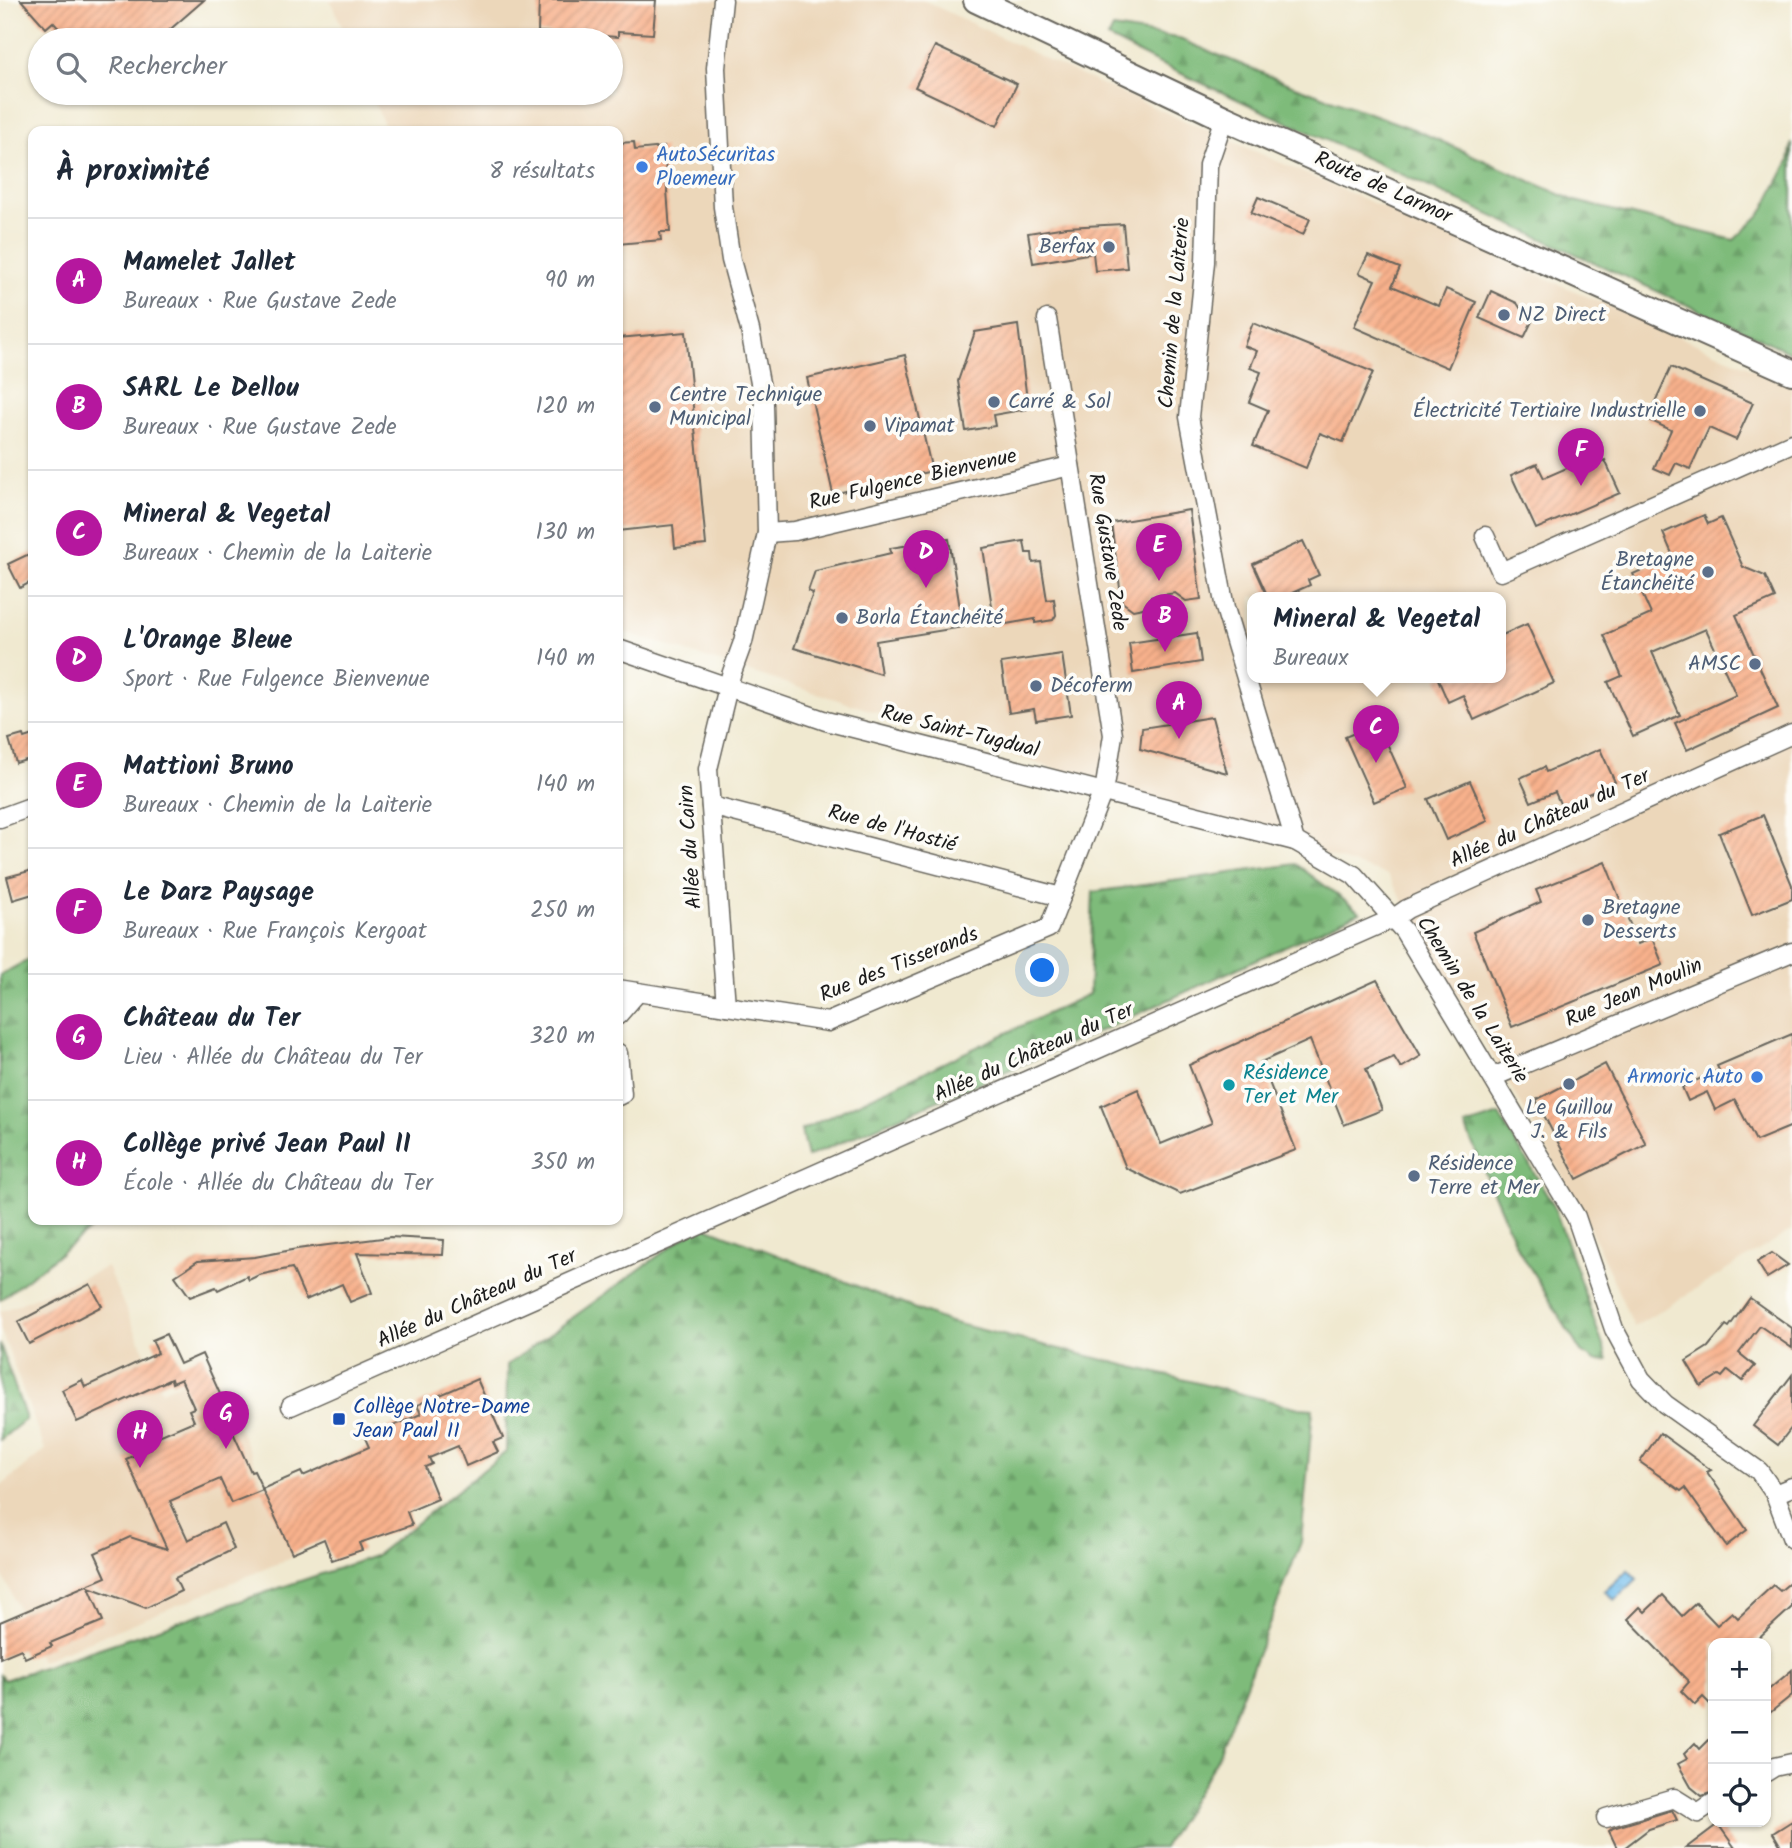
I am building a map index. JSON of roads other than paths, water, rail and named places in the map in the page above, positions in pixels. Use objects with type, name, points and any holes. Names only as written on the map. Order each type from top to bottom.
[{"type":"main road","name":"Route de Larmor","points":[[976,0],[1224,118],[1792,372]]},
{"type":"street","name":"Allée du Cairn","points":[[723,0],[716,68],[723,207],[731,260],[750,330],[764,404],[767,533],[743,642],[728,686],[708,769],[726,1006]]},
{"type":"street","name":"Chemin de la Laiterie","points":[[1224,118],[1208,165],[1205,262],[1189,417],[1224,608],[1247,682]]},
{"type":"street","name":"Rue Gustave Zede","points":[[1047,319],[1113,735],[1102,792]]},
{"type":"street","points":[[1485,536],[1501,572],[1792,443]]},
{"type":"street","name":"Rue Fulgence Bienvenue","points":[[767,533],[795,531],[1070,467]]},
{"type":"street","name":"Rue Saint-Tugdual","points":[[623,651],[825,721],[1296,841]]},
{"type":"street","name":"Chemin de la Laiterie","points":[[1247,683],[1296,841],[1354,874],[1394,918],[1420,956],[1576,1217],[1614,1329],[1641,1379],[1665,1404],[1759,1471],[1775,1494],[1792,1539]]},
{"type":"street","name":"Allée du Château du Ter","points":[[290,1406],[1394,918],[1407,909],[1792,734]]},
{"type":"street","name":"Rue des Tisserands","points":[[623,990],[828,1023],[1049,928],[1102,792]]},
{"type":"street","name":"Rue de l'Hostié","points":[[711,806],[1061,897]]},
{"type":"street","points":[[0,818],[28,808]]},
{"type":"street","name":"Rue Jean Moulin","points":[[1493,1077],[1792,952]]},
{"type":"street","points":[[623,1009],[638,992]]},
{"type":"street","points":[[1775,1494],[1792,1487]]},
{"type":"street","points":[[1771,1769],[1792,1763]]},
{"type":"street","points":[[1606,1818],[1674,1798],[1698,1812],[1708,1806]]},
{"type":"water","points":[[1628,1570],[1637,1579],[1615,1600],[1605,1591]]},
{"type":"place","name":"AutoSécuritas Ploemeur","points":[[642,167]]},
{"type":"place","name":"Berfax","points":[[1109,247]]},
{"type":"place","name":"NZ Direct","points":[[1504,315]]},
{"type":"place","name":"Carré & Sol","points":[[994,402]]},
{"type":"place","name":"Centre Technique Municipal","points":[[655,407]]},
{"type":"place","name":"Électricité Tertiaire Industrielle","points":[[1700,411]]},
{"type":"place","name":"Vipamat","points":[[870,426]]},
{"type":"place","name":"Le Darz Paysage","points":[[1581,486]]},
{"type":"place","name":"Bretagne Étanchéité","points":[[1708,572]]},
{"type":"place","name":"Mattioni Bruno","points":[[1159,581]]},
{"type":"place","name":"L'Orange Bleue","points":[[926,588]]},
{"type":"place","name":"Borla Étanchéité","points":[[842,618]]},
{"type":"place","name":"SARL Le Dellou","points":[[1165,652]]},
{"type":"place","name":"AMSC","points":[[1755,664]]},
{"type":"place","name":"Décoferm","points":[[1036,686]]},
{"type":"place","name":"Mamelet Jallet","points":[[1179,739]]},
{"type":"place","name":"Mineral & Vegetal","points":[[1376,763]]},
{"type":"place","name":"Bretagne Desserts","points":[[1588,920]]},
{"type":"place","name":"Armoric Auto","points":[[1757,1077]]},
{"type":"place","name":"Le Guillou J. & Fils","points":[[1569,1084]]},
{"type":"place","name":"Résidence Ter et Mer","points":[[1229,1085]]},
{"type":"place","name":"Résidence Terre et Mer","points":[[1414,1176]]},
{"type":"place","name":"Collège Notre-Dame Jean Paul II","points":[[339,1419]]},
{"type":"place","name":"Château du Ter","points":[[226,1449]]},
{"type":"place","name":"Collège privé Jean Paul II","points":[[140,1468]]}]
